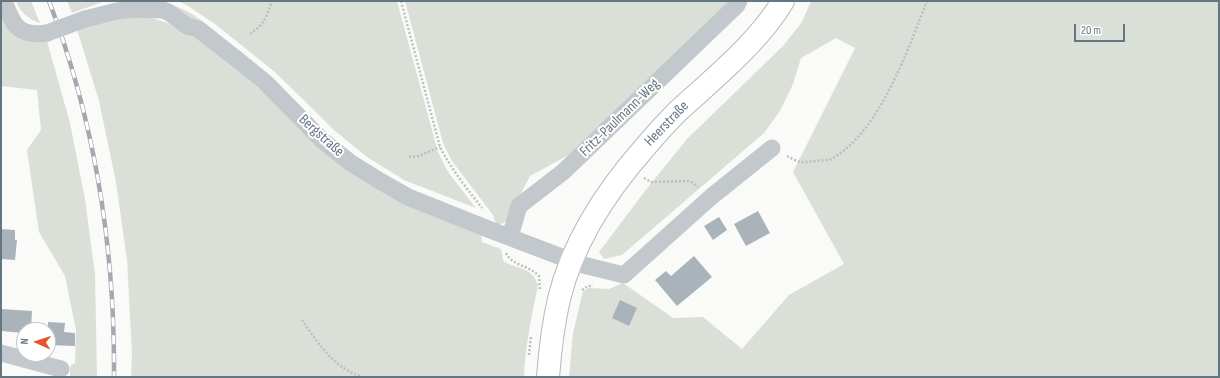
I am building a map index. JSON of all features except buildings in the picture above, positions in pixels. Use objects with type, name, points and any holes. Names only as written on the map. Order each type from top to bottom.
[{"type":"main road","name":"Heerstraße","points":[[548,377],[551,338],[558,305],[571,262],[598,207],[628,166],[671,118],[745,48],[777,11],[783,1]]},
{"type":"street","name":"Bergstraße","points":[[4,1],[10,18],[15,25],[22,30],[34,34],[47,33],[86,19],[117,11],[158,9],[168,12],[186,26],[198,29],[265,82],[323,141],[351,163],[380,181],[408,197],[489,223],[510,237],[571,262]]},
{"type":"street","name":"Fritz-Paulmann-Weg","points":[[510,237],[519,206],[563,172],[737,5],[739,1]]},
{"type":"street","points":[[571,262],[624,275],[709,199],[772,148]]},
{"type":"street","points":[[1,353],[61,370]]},
{"type":"path","points":[[250,34],[265,22],[272,1]]},
{"type":"path","points":[[401,1],[440,147],[448,163],[489,223]]},
{"type":"path","points":[[772,148],[799,163],[832,159],[855,140],[879,108],[893,81],[927,1]]},
{"type":"path","points":[[409,157],[419,156],[440,147]]},
{"type":"path","points":[[628,166],[651,182],[690,181],[709,199]]},
{"type":"path","points":[[510,237],[506,248],[508,258],[511,261],[528,268],[539,276],[541,287],[539,294]]},
{"type":"path","points":[[580,296],[582,289],[588,286],[595,286]]},
{"type":"path","points":[[302,320],[324,351],[341,368],[363,377]]},
{"type":"path","points":[[529,357],[532,330]]},
{"type":"shaded area","points":[[16,1],[31,1],[40,23],[25,15],[19,8]]},
{"type":"shaded area","points":[[67,1],[105,1],[72,13]]},
{"type":"shaded area","points":[[128,1],[155,1],[177,6],[196,17],[232,45],[193,20],[111,6]]},
{"type":"shaded area","points":[[177,1],[397,1],[438,152],[448,172],[476,208],[404,180],[367,157],[335,131],[276,73],[215,24],[185,4]]},
{"type":"shaded area","points":[[405,1],[739,1],[598,139],[530,176],[508,219],[503,223],[496,224],[493,215],[452,161],[443,143]]},
{"type":"shaded area","points":[[811,1],[1219,1],[1219,377],[569,377],[573,333],[583,291],[589,288],[609,289],[623,283],[673,318],[703,317],[742,349],[789,295],[844,264],[793,172],[855,48],[836,38],[801,58],[793,84],[780,111],[764,133],[622,255],[604,259],[599,252],[687,139],[783,46],[802,22]]},
{"type":"shaded area","points":[[1,6],[47,41],[70,123],[85,199],[95,275],[97,377],[70,377],[70,366],[75,363],[76,330],[65,276],[39,232],[27,150],[41,130],[37,90],[1,86]]},
{"type":"shaded area","points":[[146,16],[179,27],[199,39],[276,102],[320,146],[481,234],[482,242],[501,249],[503,260],[506,263],[526,270],[530,273],[538,285],[527,342],[524,377],[131,377],[132,353],[127,260],[116,182],[99,101],[77,29],[116,17]]},
{"type":"railway","points":[[49,1],[79,93],[99,186],[111,281],[114,377]]}]
